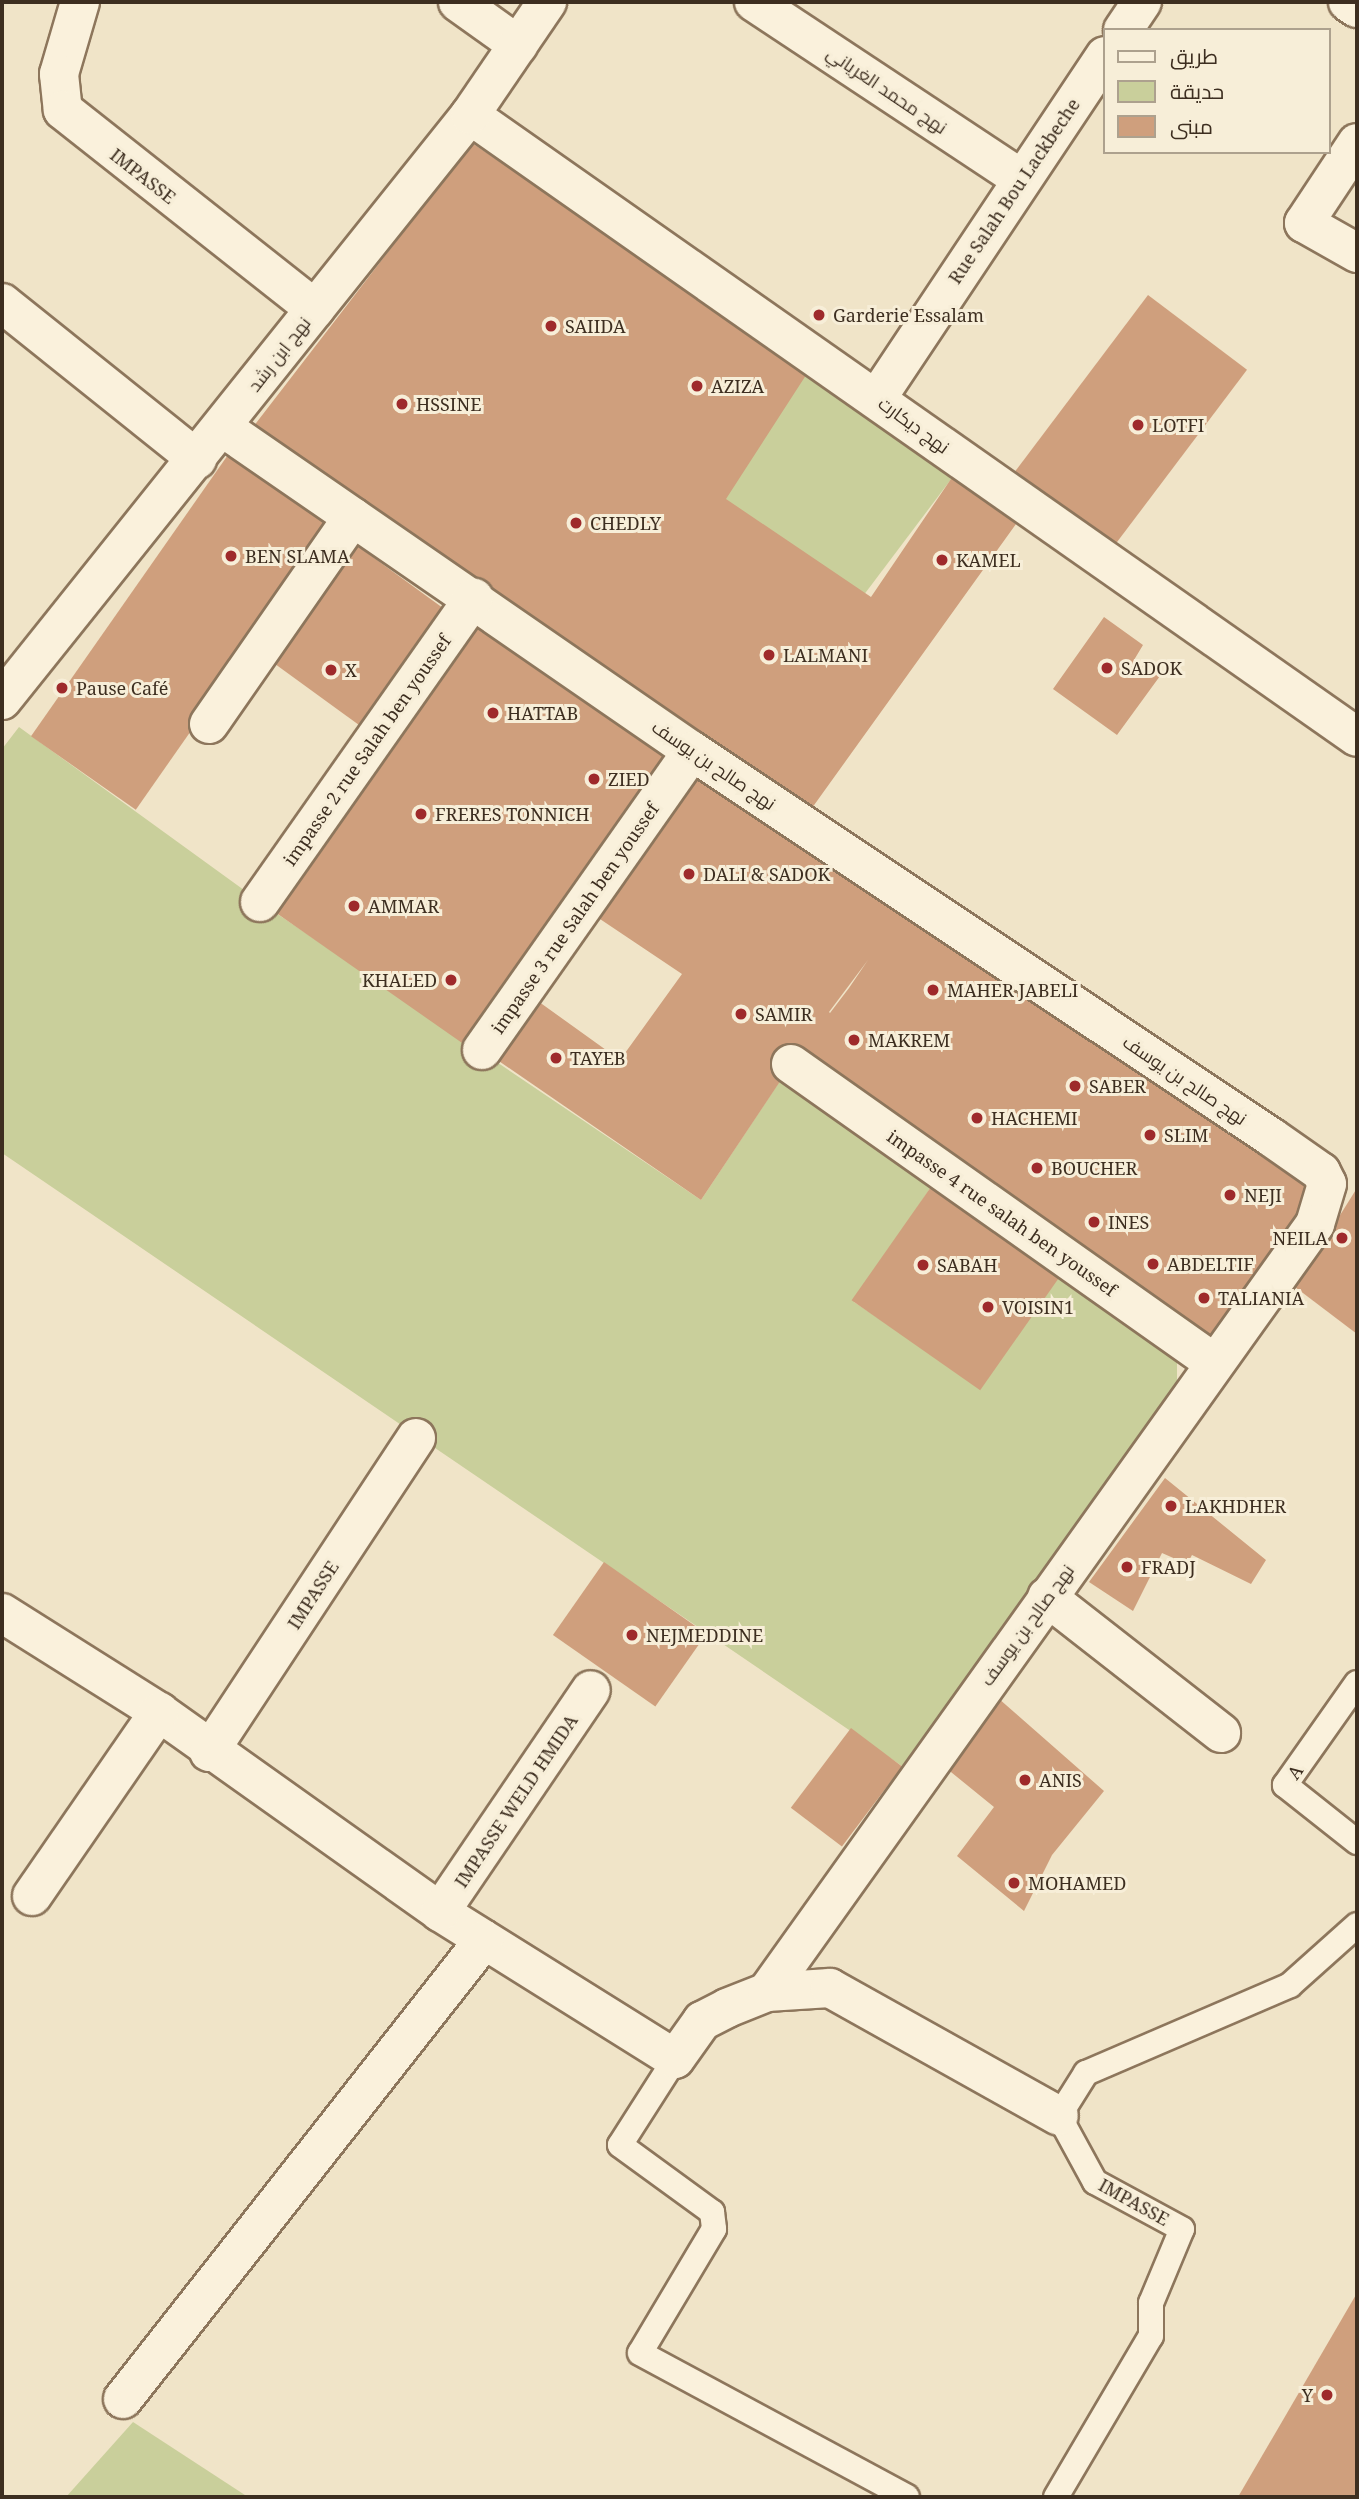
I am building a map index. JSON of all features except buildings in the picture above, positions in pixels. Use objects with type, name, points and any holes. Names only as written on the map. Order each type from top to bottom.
[{"type":"street","name":"IMPASSE","points":[[80,2],[59,74],[63,110],[315,309]]},
{"type":"street","points":[[458,2],[518,45]]},
{"type":"street","name":"نهج ابن رشد","points":[[2,700],[470,115],[547,2]]},
{"type":"street","name":"نهج محمد الغرياني","points":[[754,2],[1021,178]]},
{"type":"street","points":[[1124,28],[1142,2]]},
{"type":"street","points":[[1348,2],[1357,8]]},
{"type":"street","name":"Rue Salah Bou Lackbeche","points":[[877,398],[1104,56]]},
{"type":"street","name":"نهج ديكارت","points":[[470,115],[1357,737]]},
{"type":"street","points":[[1357,143],[1304,223],[1357,253]]},
{"type":"street","points":[[2,303],[197,459]]},
{"type":"street","name":"نهج صالح بن يوسف","points":[[222,427],[474,598],[692,751],[1321,1172],[1327,1200],[1315,1224],[1213,1362],[767,1992]]},
{"type":"street","points":[[209,724],[353,517]]},
{"type":"street","name":"impasse 2 rue Salah ben youssef","points":[[260,902],[474,598]]},
{"type":"street","name":"impasse 3 rue Salah ben youssef","points":[[482,1050],[692,751]]},
{"type":"street","name":"impasse 4 rue salah ben youssef","points":[[792,1064],[1213,1362]]},
{"type":"street","name":"IMPASSE","points":[[209,1752],[416,1438]]},
{"type":"street","points":[[1047,1597],[1220,1733]]},
{"type":"street","points":[[2,1613],[159,1713],[209,1752],[440,1912],[675,2059],[702,2021],[767,1992],[830,1988],[1059,2116]]},
{"type":"street","name":"IMPASSE WELD HMIDA","points":[[440,1912],[591,1690]]},
{"type":"street","points":[[32,1896],[159,1713]]},
{"type":"street","points":[[123,2399],[484,1940]]},
{"type":"lane","name":"A","points":[[1357,1683],[1285,1785],[1357,1842]]},
{"type":"lane","points":[[1059,2116],[1086,2073],[1290,1985],[1357,1925]]},
{"type":"lane","points":[[675,2059],[620,2145],[712,2212],[714,2229],[640,2353],[907,2497]]},
{"type":"lane","name":"IMPASSE","points":[[1056,2497],[1151,2336],[1151,2303],[1182,2229],[1095,2182],[1059,2116]]},
{"type":"green space","points":[[810,369],[953,477],[860,601],[717,493]]},
{"type":"green space","points":[[19,727],[270,909],[701,1200],[782,1078],[933,1184],[854,1302],[914,1342],[1062,1273],[1177,1356],[1177,1386],[902,1766],[2,1153],[2,749]]},
{"type":"green space","points":[[133,2422],[248,2497],[66,2497]]},
{"type":"place","name":"Garderie Essalam","points":[[819,315]]},
{"type":"place","name":"SAIIDA","points":[[551,326]]},
{"type":"place","name":"AZIZA","points":[[697,386]]},
{"type":"place","name":"HSSINE","points":[[402,404]]},
{"type":"place","name":"LOTFI","points":[[1138,425]]},
{"type":"place","name":"CHEDLY","points":[[576,523]]},
{"type":"place","name":"BEN SLAMA","points":[[231,556]]},
{"type":"place","name":"KAMEL","points":[[942,560]]},
{"type":"place","name":"LALMANI","points":[[769,655]]},
{"type":"place","name":"SADOK","points":[[1107,668]]},
{"type":"place","name":"X","points":[[331,670]]},
{"type":"place","name":"Pause Café","points":[[62,688]]},
{"type":"place","name":"HATTAB","points":[[493,713]]},
{"type":"place","name":"ZIED","points":[[594,779]]},
{"type":"place","name":"FRERES TONNICH","points":[[421,814]]},
{"type":"place","name":"DALI & SADOK","points":[[689,874]]},
{"type":"place","name":"AMMAR","points":[[354,906]]},
{"type":"place","name":"KHALED","points":[[451,980]]},
{"type":"place","name":"MAHER JABELI","points":[[933,990]]},
{"type":"place","name":"SAMIR","points":[[741,1014]]},
{"type":"place","name":"MAKREM","points":[[854,1040]]},
{"type":"place","name":"TAYEB","points":[[556,1058]]},
{"type":"place","name":"SABER","points":[[1075,1086]]},
{"type":"place","name":"HACHEMI","points":[[977,1118]]},
{"type":"place","name":"SLIM","points":[[1150,1135]]},
{"type":"place","name":"BOUCHER","points":[[1037,1168]]},
{"type":"place","name":"NEJI","points":[[1230,1195]]},
{"type":"place","name":"INES","points":[[1094,1222]]},
{"type":"place","name":"NEILA","points":[[1342,1238]]},
{"type":"place","name":"ABDELTIF","points":[[1153,1264]]},
{"type":"place","name":"SABAH","points":[[923,1265]]},
{"type":"place","name":"TALIANIA","points":[[1204,1298]]},
{"type":"place","name":"VOISIN1","points":[[988,1307]]},
{"type":"place","name":"LAKHDHER","points":[[1171,1506]]},
{"type":"place","name":"FRADJ","points":[[1127,1567]]},
{"type":"place","name":"NEJMEDDINE","points":[[632,1635]]},
{"type":"place","name":"ANIS","points":[[1025,1780]]},
{"type":"place","name":"MOHAMED","points":[[1014,1883]]},
{"type":"place","name":"Y","points":[[1327,2395]]}]
